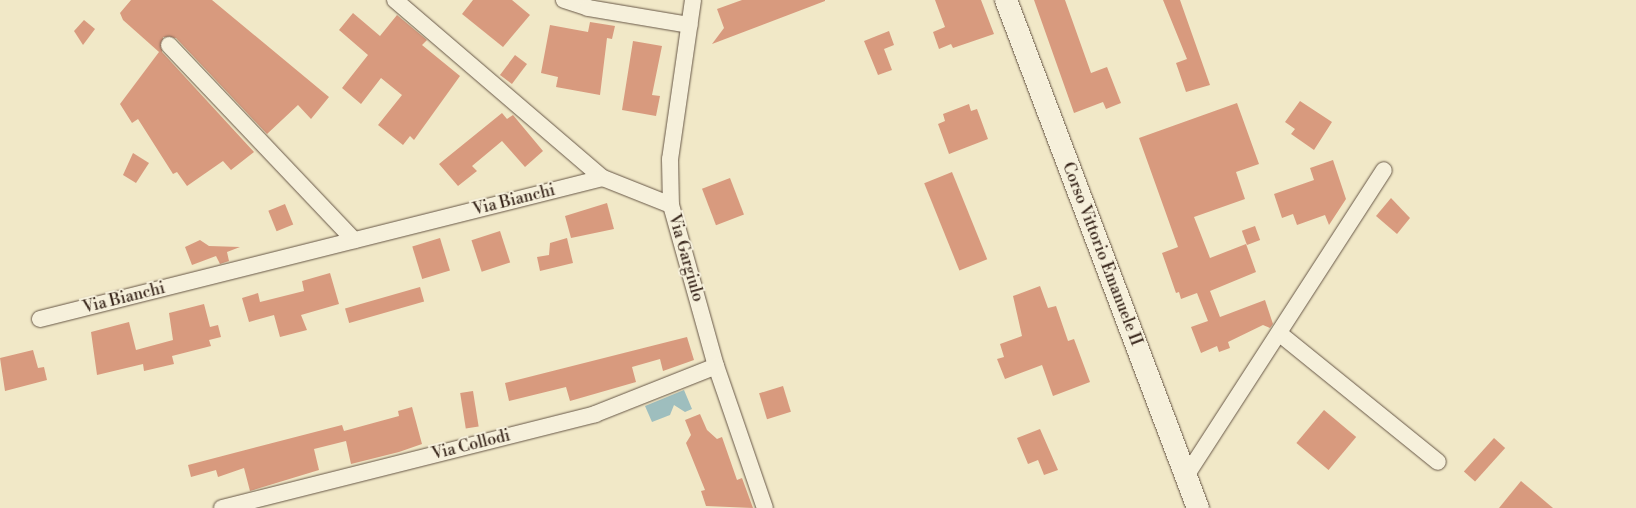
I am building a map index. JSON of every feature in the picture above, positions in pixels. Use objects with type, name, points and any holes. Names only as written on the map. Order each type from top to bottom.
[{"type":"street","points":[[395,0],[603,178],[671,205]]},
{"type":"street","points":[[564,0],[690,25]]},
{"type":"street","name":"Via Gargiulo","points":[[694,0],[670,159],[671,205],[716,366],[765,508]]},
{"type":"street","name":"Corso Vittorio Emanuele II","points":[[1006,0],[1198,508]]},
{"type":"street","points":[[169,45],[354,240]]},
{"type":"street","points":[[1186,476],[1280,334],[1384,170]]},
{"type":"street","name":"Via Bianchi","points":[[40,319],[603,178]]},
{"type":"street","points":[[1280,334],[1438,462]]},
{"type":"street","name":"Via Collodi","points":[[222,508],[595,414],[716,366]]},
{"type":"water","points":[[684,390],[692,409],[685,412],[674,405],[670,415],[652,422],[645,406]]},
{"type":"building","points":[[131,0],[212,0],[329,97],[311,119],[298,105],[267,134],[176,38],[163,37],[162,52],[254,152],[231,170],[223,161],[187,186],[177,172],[173,174],[138,119],[132,123],[120,104],[159,52],[123,20],[120,13]]},
{"type":"building","points":[[473,0],[512,0],[530,15],[503,47],[462,14]]},
{"type":"building","points":[[742,0],[825,1],[712,44],[724,28],[717,9]]},
{"type":"building","points":[[935,0],[981,0],[994,34],[953,48],[951,44],[939,49],[933,32],[945,27]]},
{"type":"building","points":[[1034,0],[1065,0],[1091,73],[1107,67],[1121,103],[1106,109],[1103,102],[1074,113]]},
{"type":"building","points":[[1163,0],[1180,0],[1210,85],[1186,92],[1176,63],[1187,59]]},
{"type":"building","points":[[353,13],[380,36],[397,15],[427,40],[422,45],[460,76],[414,140],[410,136],[403,145],[378,125],[402,95],[381,78],[361,104],[342,88],[368,55],[339,30]]},
{"type":"building","points":[[84,20],[95,29],[83,45],[74,31]]},
{"type":"building","points":[[590,22],[615,26],[612,39],[607,38],[600,95],[556,87],[558,77],[541,73],[550,25],[588,32]]},
{"type":"building","points":[[889,31],[894,45],[884,49],[892,70],[878,75],[864,41]]},
{"type":"building","points":[[633,41],[662,46],[652,95],[660,96],[656,116],[622,110]]},
{"type":"building","points":[[515,55],[527,64],[512,84],[500,75]]},
{"type":"building","points":[[1300,101],[1332,122],[1314,150],[1291,134],[1295,129],[1285,122]]},
{"type":"building","points":[[1237,103],[1259,164],[1236,172],[1245,199],[1194,217],[1210,258],[1246,244],[1256,272],[1210,291],[1220,317],[1265,300],[1273,324],[1270,328],[1263,325],[1228,342],[1230,348],[1219,352],[1217,346],[1201,353],[1191,327],[1208,321],[1197,293],[1181,299],[1179,292],[1176,293],[1162,253],[1178,247],[1139,138]]},
{"type":"building","points":[[969,104],[971,111],[977,109],[988,139],[949,154],[938,124],[945,121],[943,114]]},
{"type":"building","points":[[502,113],[507,119],[513,115],[543,151],[525,167],[502,141],[472,166],[477,171],[458,186],[439,164]]},
{"type":"building","points":[[133,153],[149,163],[136,183],[123,175]]},
{"type":"building","points":[[1333,160],[1346,199],[1329,225],[1325,215],[1297,225],[1293,214],[1282,218],[1274,194],[1314,180],[1310,168]]},
{"type":"building","points":[[952,172],[987,259],[959,270],[924,183]]},
{"type":"building","points":[[730,178],[744,214],[716,225],[702,189]]},
{"type":"building","points":[[1391,198],[1410,218],[1397,234],[1376,216]]},
{"type":"building","points":[[607,203],[614,229],[571,238],[565,216]]},
{"type":"building","points":[[285,204],[293,224],[277,231],[268,211]]},
{"type":"building","points":[[1255,226],[1260,240],[1247,245],[1242,231]]},
{"type":"building","points":[[500,231],[510,262],[482,272],[471,240]]},
{"type":"building","points":[[440,238],[450,271],[422,279],[412,246]]},
{"type":"building","points":[[567,238],[573,263],[540,271],[537,257],[549,255],[550,243]]},
{"type":"building","points":[[200,240],[209,246],[240,247],[227,252],[229,261],[220,264],[216,256],[192,265],[185,247]]},
{"type":"building","points":[[330,273],[339,304],[301,315],[307,330],[280,337],[274,315],[249,322],[242,298],[258,293],[260,302],[304,291],[302,281]]},
{"type":"building","points":[[1040,286],[1048,308],[1056,306],[1068,341],[1074,339],[1090,382],[1053,396],[1042,365],[1005,379],[997,359],[1004,357],[1000,344],[1022,336],[1013,296]]},
{"type":"building","points":[[420,287],[424,301],[349,323],[345,308]]},
{"type":"building","points":[[204,304],[210,327],[218,325],[221,337],[209,340],[211,346],[172,356],[174,364],[144,371],[143,364],[97,375],[91,332],[129,322],[136,350],[173,340],[169,313]]},
{"type":"building","points":[[687,337],[694,360],[663,371],[660,359],[632,367],[636,382],[570,401],[566,387],[509,401],[505,383]]},
{"type":"building","points":[[33,350],[38,368],[44,367],[47,380],[5,391],[0,358]]},
{"type":"building","points":[[783,386],[791,412],[767,419],[759,393]]},
{"type":"building","points":[[473,391],[479,427],[466,429],[460,393]]},
{"type":"building","points":[[412,407],[422,444],[399,452],[351,464],[346,441],[314,449],[319,470],[250,491],[244,468],[218,477],[216,470],[191,477],[188,465],[342,425],[344,431],[399,416],[398,411]]},
{"type":"building","points":[[1324,410],[1356,437],[1329,470],[1296,443]]},
{"type":"building","points":[[700,414],[707,430],[717,439],[722,437],[737,480],[742,478],[753,508],[706,506],[701,491],[705,490],[686,443],[691,435],[685,420]]},
{"type":"building","points":[[1040,429],[1058,470],[1044,475],[1038,460],[1028,464],[1017,438]]},
{"type":"building","points":[[1494,438],[1505,448],[1475,481],[1464,471]]},
{"type":"building","points":[[1521,481],[1553,508],[1499,508]]}]
